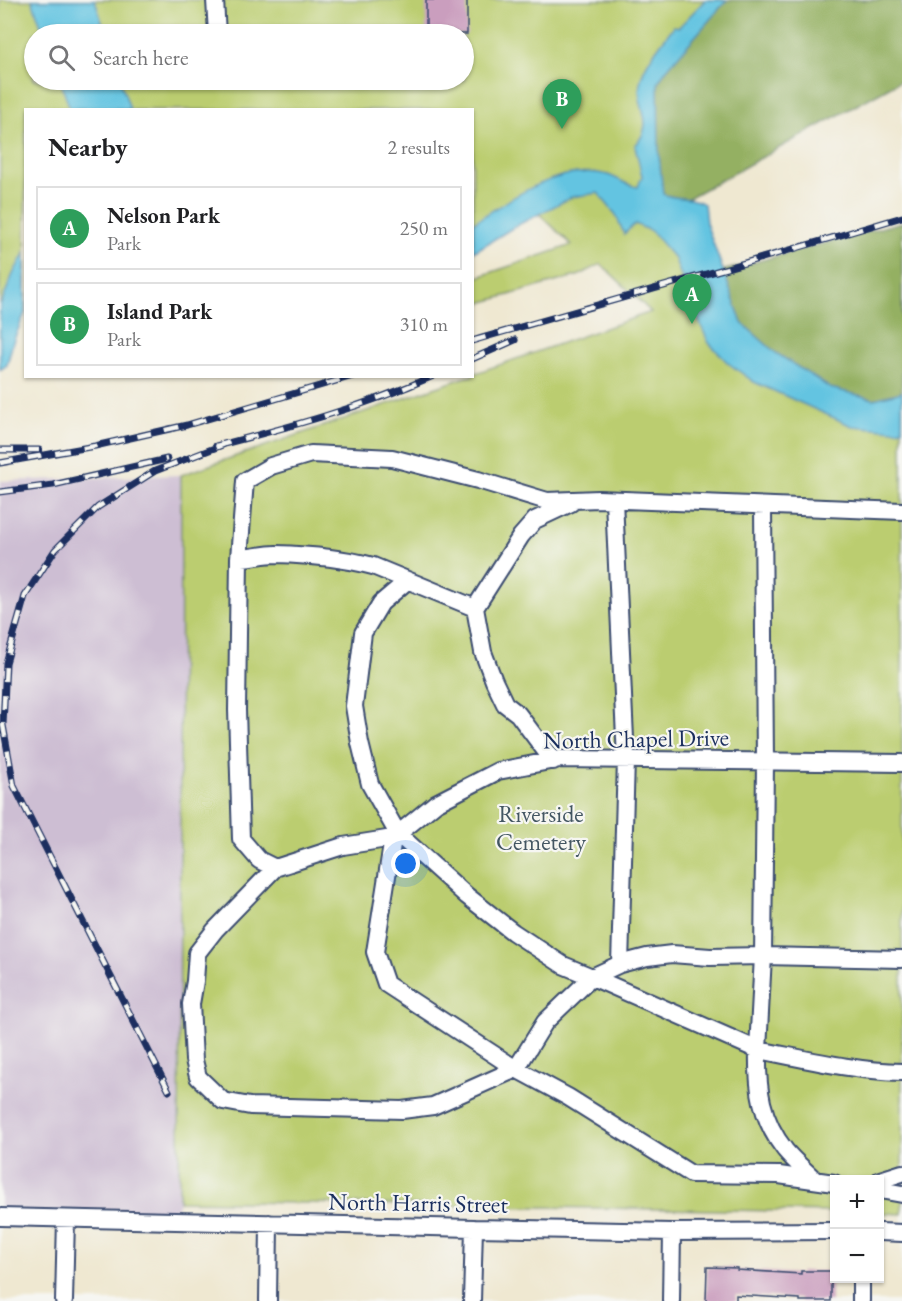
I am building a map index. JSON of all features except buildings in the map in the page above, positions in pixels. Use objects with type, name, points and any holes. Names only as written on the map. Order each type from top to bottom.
[{"type":"street","points":[[215,0],[216,24]]},
{"type":"street","points":[[275,868],[259,860],[241,839],[237,710],[239,558],[245,481],[271,466],[311,454],[392,458],[548,501],[614,500],[902,511]]},
{"type":"street","points":[[553,761],[518,714],[505,704],[483,652],[475,608],[521,536],[535,520],[577,500]]},
{"type":"street","points":[[614,500],[626,760],[620,964]]},
{"type":"street","points":[[763,507],[765,762],[763,956],[758,1086],[770,1128],[786,1152],[815,1180]]},
{"type":"street","points":[[239,558],[274,554],[323,557],[374,566],[475,608]]},
{"type":"street","points":[[406,581],[381,603],[363,633],[354,706],[370,784],[395,836],[513,932],[563,965],[758,1050],[823,1064],[902,1072]]},
{"type":"street","name":"North Chapel Drive","points":[[395,836],[436,803],[498,771],[553,761],[902,763]]},
{"type":"street","points":[[395,836],[343,846],[275,868],[214,930],[196,953],[191,1004],[194,1060],[198,1077],[223,1101],[250,1106],[402,1110],[433,1106],[516,1069],[545,1022],[592,977],[620,964],[647,957],[672,954],[710,957],[902,959]]},
{"type":"street","points":[[395,836],[375,952],[386,984],[516,1069],[568,1097],[691,1174],[779,1175],[830,1182]]},
{"type":"street","points":[[884,1178],[902,1173]]},
{"type":"street","points":[[884,1191],[902,1194]]},
{"type":"street","name":"North Harris Street","points":[[0,1217],[672,1232],[830,1231]]},
{"type":"street","points":[[64,1301],[66,1219]]},
{"type":"street","points":[[268,1223],[268,1301]]},
{"type":"street","points":[[472,1301],[474,1228]]},
{"type":"street","points":[[671,1301],[672,1232]]},
{"type":"street","points":[[884,1232],[902,1233]]},
{"type":"street","points":[[861,1283],[861,1301]]},
{"type":"shaded area","points":[[181,475],[179,1201],[173,1221],[0,1219],[0,481]]},
{"type":"green space","name":"Riverside Cemetery","points":[[0,0],[712,0],[650,79],[710,294],[902,411],[902,1214],[884,1213],[884,1175],[830,1175],[830,1212],[179,1201],[181,475],[463,378],[474,378],[474,374],[651,312],[601,264],[580,275],[474,305],[475,278],[572,245],[534,209],[474,241],[474,108],[24,108],[24,287],[0,339]]},
{"type":"green space","points":[[712,0],[902,0],[902,80],[665,211],[656,197],[650,79]]},
{"type":"green space","points":[[902,222],[902,411],[798,387],[700,277]]},
{"type":"water","points":[[32,0],[95,0],[103,24],[40,24]]},
{"type":"water","points":[[705,0],[727,0],[658,82],[659,155],[663,194],[704,204],[706,223],[742,323],[776,353],[830,388],[874,399],[902,392],[902,429],[852,426],[754,382],[728,363],[709,343],[690,302],[675,259],[651,231],[635,224],[624,234],[616,215],[598,193],[572,197],[474,251],[474,222],[518,195],[552,179],[587,172],[608,175],[638,187],[642,176],[635,146],[641,137],[645,121],[639,92],[642,75],[654,53],[674,26],[679,27]]},
{"type":"water","points":[[63,90],[123,90],[130,108],[70,108]]},
{"type":"water","points":[[24,254],[24,315],[7,365],[0,370],[0,306]]},
{"type":"railway","points":[[474,340],[902,217]]},
{"type":"railway","points":[[474,358],[515,340]]},
{"type":"railway","points":[[0,463],[95,446],[187,425],[346,378]]},
{"type":"railway","points":[[216,446],[353,407],[428,378]]},
{"type":"railway","points":[[169,1091],[14,786],[3,725],[6,663],[25,596],[55,550],[98,507],[155,471],[225,444]]},
{"type":"railway","points":[[0,450],[39,450]]},
{"type":"railway","points":[[0,492],[53,485],[167,459]]},
{"type":"place","name":"Island Park","points":[[562,129]]},
{"type":"place","name":"Nelson Park","points":[[692,324]]}]
